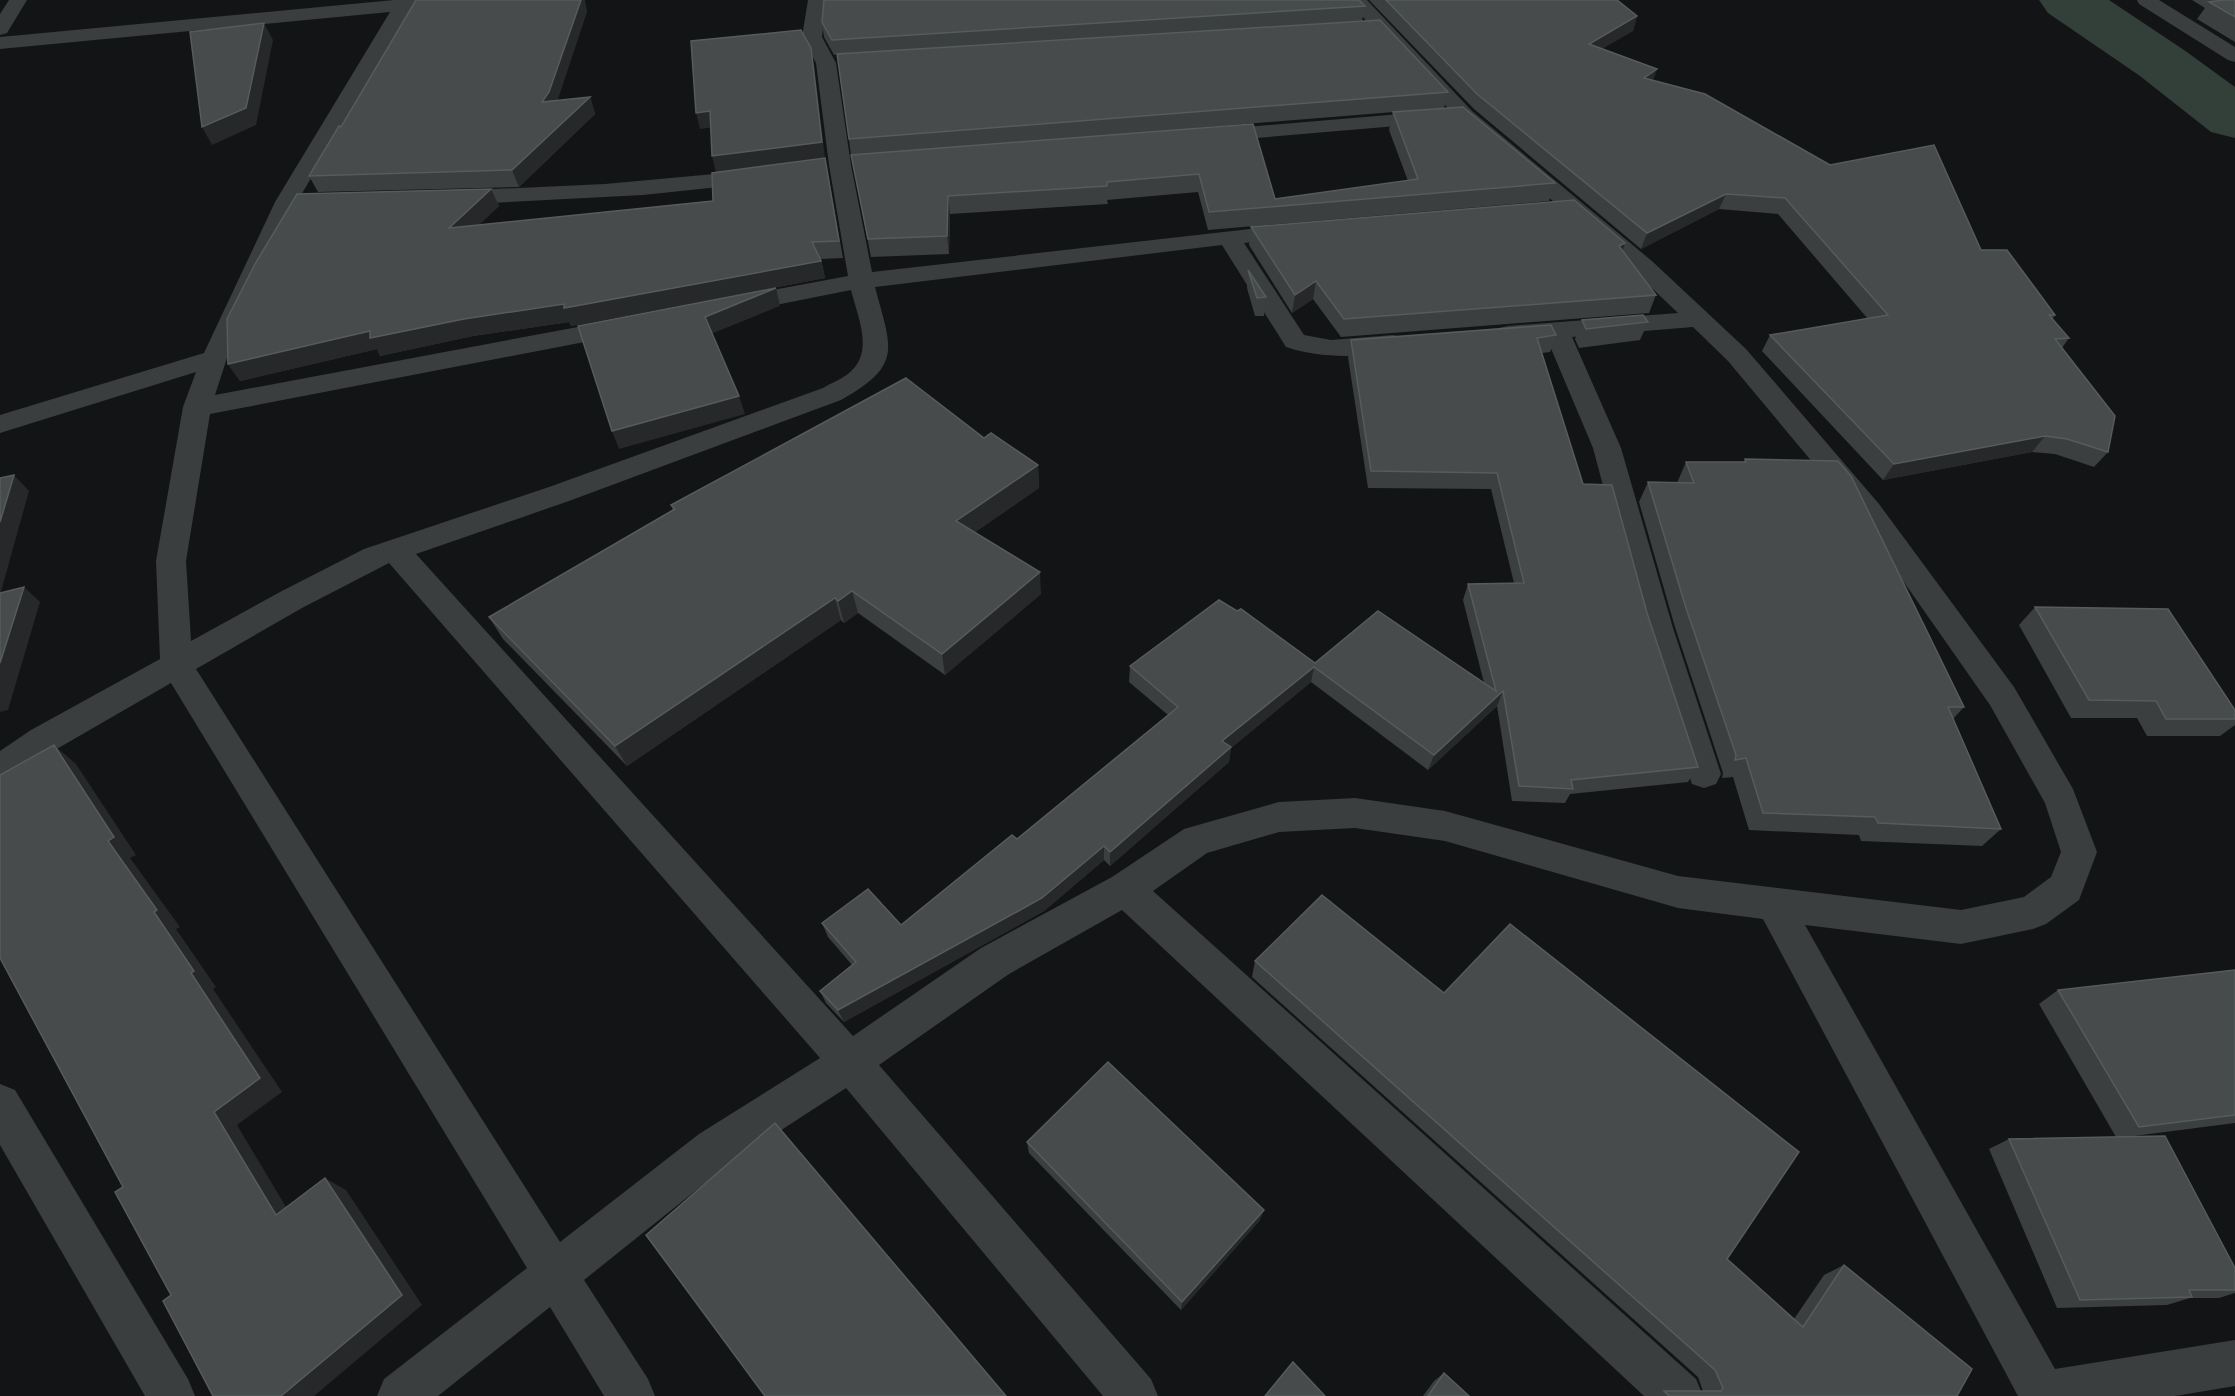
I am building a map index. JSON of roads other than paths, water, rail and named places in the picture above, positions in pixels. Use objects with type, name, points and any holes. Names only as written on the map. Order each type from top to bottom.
[{"type":"street","points":[[0,28],[18,0]]},
{"type":"street","points":[[0,770],[43,740],[176,664],[375,556],[570,490],[821,398],[857,380],[872,364],[877,343],[861,281],[840,165],[838,62],[812,37],[817,0]]},
{"type":"street","points":[[400,1396],[714,1149],[850,1062],[995,961],[1125,889],[1197,840],[1279,817],[1355,813],[1445,826],[1678,892],[1961,927],[2032,912],[2066,888],[2079,852],[2061,800],[1995,687],[1869,511],[1737,355],[1644,267],[1465,115],[1356,0]]},
{"type":"street","points":[[2146,0],[2235,56]]},
{"type":"street","points":[[0,43],[411,2]]},
{"type":"street","points":[[411,2],[298,202],[214,358],[197,407],[171,561],[176,664],[631,1396]]},
{"type":"street","points":[[1360,29],[1383,28]]},
{"type":"street","points":[[1186,138],[1465,115]]},
{"type":"street","points":[[429,198],[560,195],[684,186],[783,173]]},
{"type":"street","points":[[1539,211],[1575,208]]},
{"type":"street","points":[[710,310],[861,281],[1229,237],[1312,230]]},
{"type":"street","points":[[1229,237],[1295,341],[1309,347],[1327,348],[1419,340]]},
{"type":"street","points":[[1488,335],[1699,319]]},
{"type":"street","points":[[197,407],[652,321]]},
{"type":"street","points":[[1557,330],[1607,448],[1657,628],[1704,774]]},
{"type":"street","points":[[0,424],[214,358]]},
{"type":"street","points":[[395,550],[850,1062],[1134,1396]]},
{"type":"street","points":[[1125,889],[1679,1396]]},
{"type":"street","points":[[1774,904],[2044,1395],[2235,1362]]},
{"type":"street","points":[[0,1105],[171,1396]]},
{"type":"waterway","points":[[2069,0],[2162,63],[2235,118]]}]
